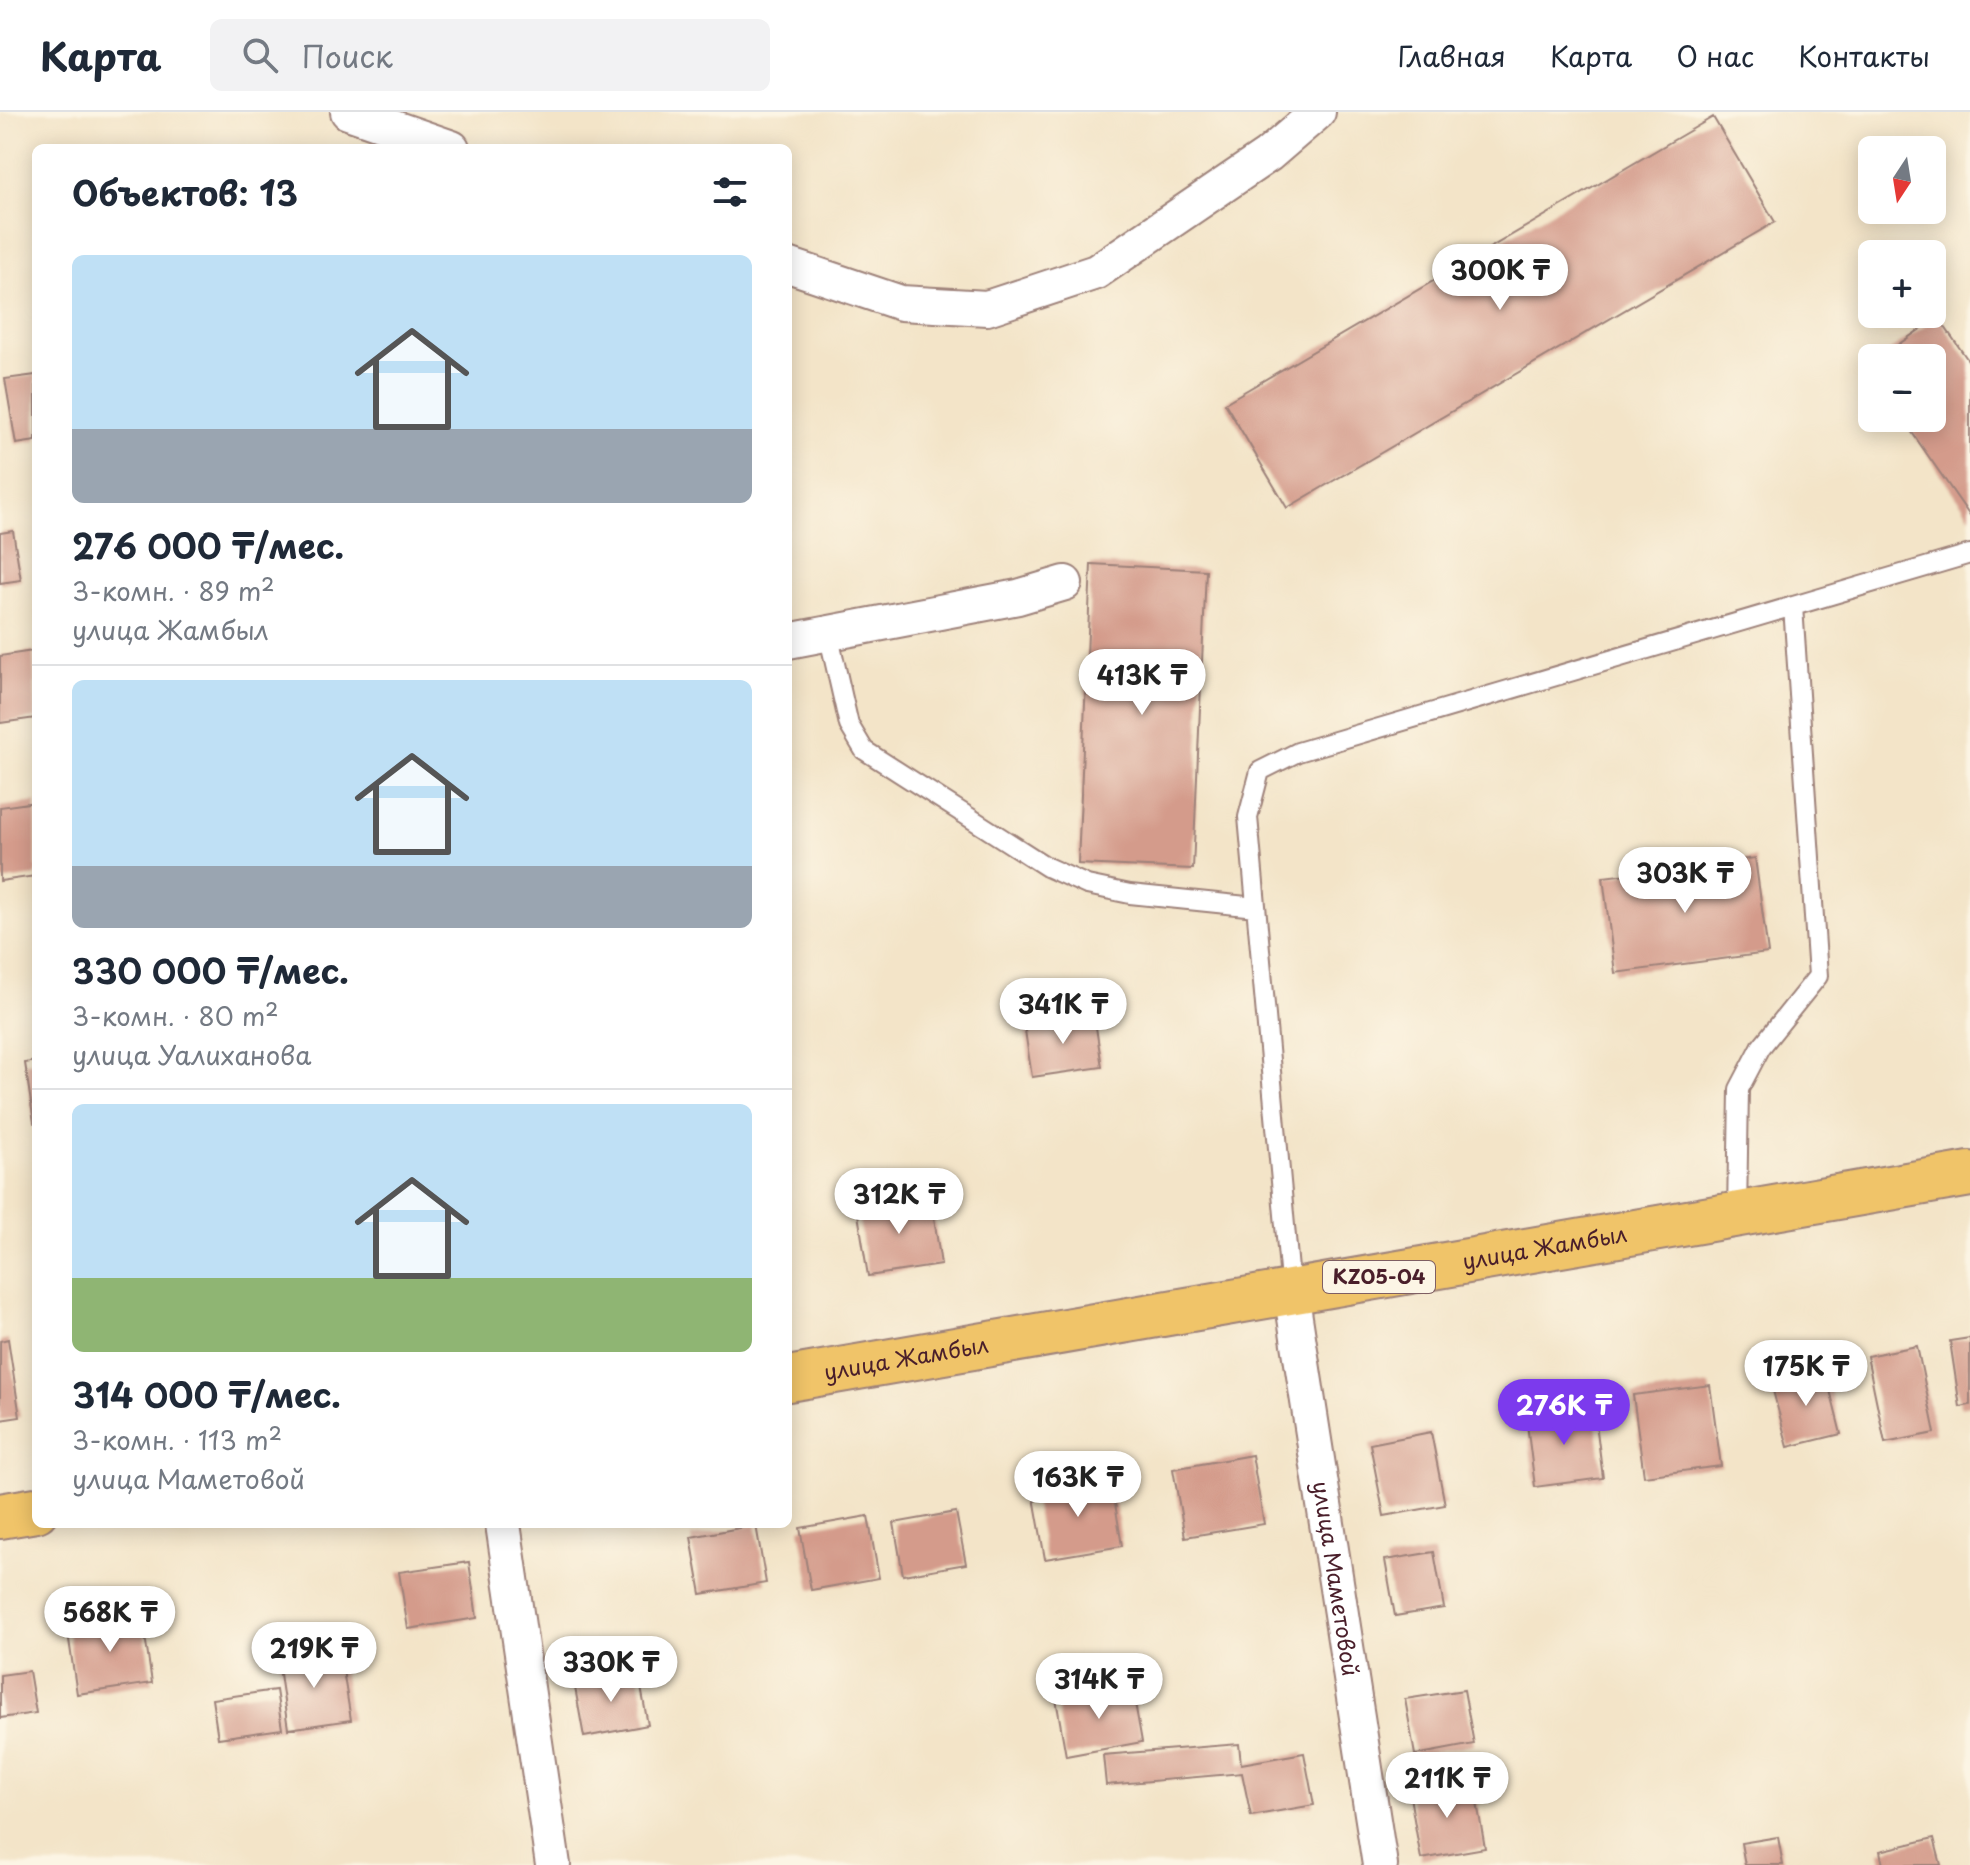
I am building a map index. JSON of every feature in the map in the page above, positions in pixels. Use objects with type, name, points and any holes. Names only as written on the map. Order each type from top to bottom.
[{"type":"main road","name":"улица Жамбыл","points":[[792,1378],[1970,1174]]},
{"type":"main road","points":[[0,1516],[32,1511]]},
{"type":"street","points":[[348,112],[440,144]]},
{"type":"street","points":[[792,266],[901,303],[987,308],[1096,272],[1268,155],[1318,112]]},
{"type":"street","points":[[792,640],[1018,597],[1065,583]]},
{"type":"street","name":"улица Маметовой","points":[[1291,1292],[1380,1865]]},
{"type":"street","points":[[504,1528],[553,1865]]},
{"type":"lane","points":[[1291,1292],[1248,817],[1260,771],[1298,752],[1970,554]]},
{"type":"lane","points":[[1737,1215],[1739,1089],[1761,1047],[1818,976],[1793,606]]},
{"type":"lane","points":[[828,633],[849,725],[864,750],[1047,867],[1087,885],[1130,894],[1256,907]]},
{"type":"building","points":[[1713,117],[1775,222],[1287,508],[1225,403]]},
{"type":"building","points":[[1922,328],[1946,328],[1970,363],[1970,516],[1912,432],[1946,432],[1946,344],[1899,344]]},
{"type":"building","points":[[32,376],[32,442],[16,444],[5,379]]},
{"type":"building","points":[[13,531],[21,580],[0,583],[0,533]]},
{"type":"building","points":[[1091,564],[1206,570],[1193,869],[1078,864]]},
{"type":"building","points":[[32,651],[32,719],[0,723],[0,656]]},
{"type":"building","points":[[32,803],[32,877],[0,881],[0,807]]},
{"type":"building","points":[[1755,858],[1768,953],[1615,973],[1603,877]]},
{"type":"building","points":[[1094,1014],[1102,1067],[1032,1077],[1024,1024]]},
{"type":"building","points":[[32,1062],[32,1110],[25,1063]]},
{"type":"building","points":[[931,1197],[941,1265],[868,1276],[857,1208]]},
{"type":"building","points":[[1970,1338],[1970,1405],[1960,1407],[1950,1341]]},
{"type":"building","points":[[8,1339],[20,1417],[0,1420],[0,1341]]},
{"type":"building","points":[[1917,1346],[1935,1433],[1885,1443],[1867,1356]]},
{"type":"building","points":[[1825,1370],[1841,1434],[1788,1447],[1771,1383]]},
{"type":"building","points":[[1710,1385],[1721,1466],[1644,1476],[1633,1395]]},
{"type":"building","points":[[1594,1407],[1603,1478],[1535,1487],[1526,1416]]},
{"type":"building","points":[[1431,1432],[1445,1505],[1384,1516],[1370,1444]]},
{"type":"building","points":[[1252,1455],[1264,1524],[1185,1537],[1173,1469]]},
{"type":"building","points":[[1111,1479],[1122,1546],[1045,1559],[1033,1492]]},
{"type":"building","points":[[956,1512],[966,1564],[903,1575],[894,1523]]},
{"type":"building","points":[[868,1516],[879,1578],[811,1590],[800,1528]]},
{"type":"building","points":[[757,1528],[766,1583],[701,1594],[691,1537]]},
{"type":"building","points":[[1434,1552],[1444,1608],[1395,1616],[1385,1560]]},
{"type":"building","points":[[469,1562],[477,1618],[408,1629],[399,1572]]},
{"type":"building","points":[[142,1615],[152,1683],[77,1694],[67,1626]]},
{"type":"building","points":[[340,1651],[351,1720],[288,1729],[278,1660]]},
{"type":"building","points":[[29,1671],[36,1713],[0,1718],[0,1675]]},
{"type":"building","points":[[638,1671],[648,1725],[584,1737],[574,1682]]},
{"type":"building","points":[[1132,1686],[1142,1742],[1066,1756],[1056,1699]]},
{"type":"building","points":[[276,1690],[282,1729],[218,1738],[212,1699]]},
{"type":"building","points":[[1464,1690],[1474,1744],[1415,1755],[1405,1699]]},
{"type":"building","points":[[1239,1744],[1241,1764],[1304,1753],[1314,1805],[1251,1816],[1242,1773],[1106,1785],[1103,1755]]},
{"type":"building","points":[[1473,1780],[1485,1848],[1421,1859],[1409,1791]]},
{"type":"building","points":[[1778,1837],[1783,1865],[1745,1865],[1741,1843]]},
{"type":"building","points":[[1934,1838],[1941,1865],[1883,1865],[1880,1851]]}]
